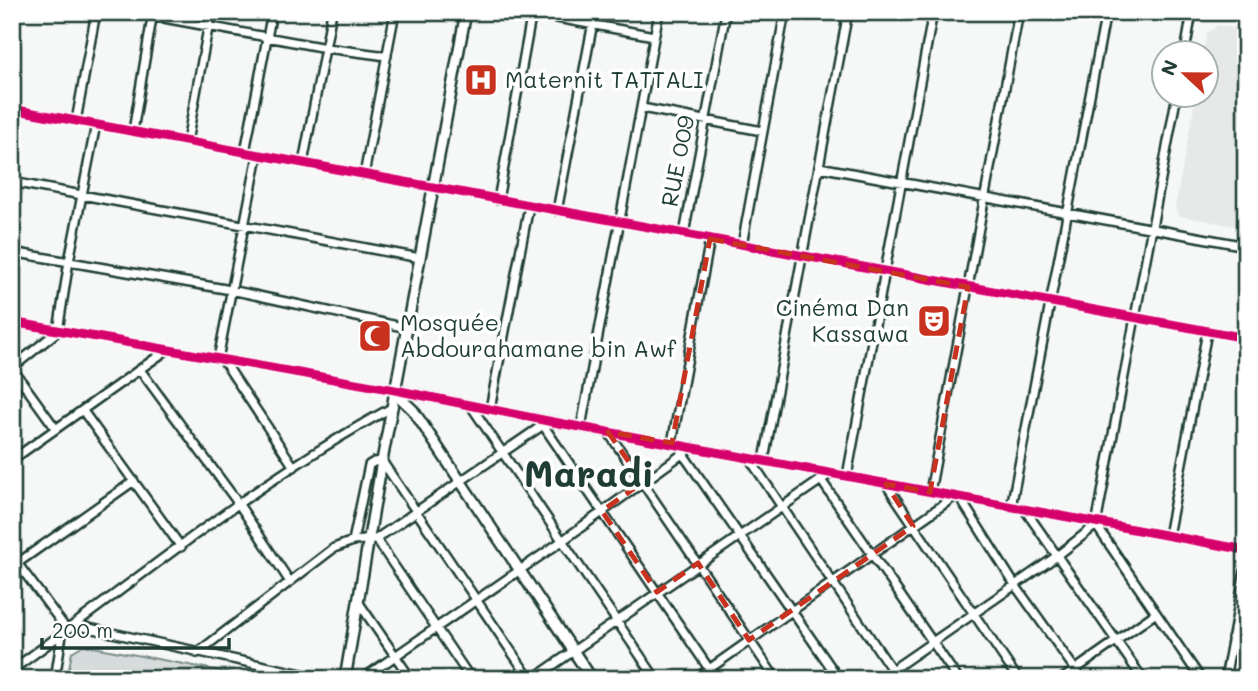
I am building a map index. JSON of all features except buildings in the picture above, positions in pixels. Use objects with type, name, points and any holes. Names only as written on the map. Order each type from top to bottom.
[{"type":"street","points":[[76,121],[96,12]]},
{"type":"street","points":[[131,12],[387,57]]},
{"type":"street","points":[[187,142],[211,12]]},
{"type":"street","points":[[245,152],[272,12]]},
{"type":"street","points":[[303,163],[332,12]]},
{"type":"street","points":[[364,175],[395,12]]},
{"type":"street","points":[[345,679],[372,539],[382,461],[466,12]]},
{"type":"street","points":[[557,211],[595,12]]},
{"type":"street","points":[[581,427],[659,12]]},
{"type":"street","name":"RUE 009","points":[[684,234],[726,12]]},
{"type":"street","points":[[742,245],[785,12]]},
{"type":"street","points":[[764,460],[848,12]]},
{"type":"street","points":[[847,476],[933,12]]},
{"type":"street","points":[[930,492],[1019,12]]},
{"type":"street","points":[[1011,507],[1107,12]]},
{"type":"street","points":[[1187,38],[1192,12]]},
{"type":"street","points":[[498,200],[529,13],[654,36]]},
{"type":"street","points":[[133,131],[153,14]]},
{"type":"street","points":[[642,108],[762,131]]},
{"type":"street","points":[[879,679],[1057,556],[1096,523],[1174,108]]},
{"type":"street","points":[[12,109],[1246,338]]},
{"type":"street","points":[[56,429],[12,368],[58,331],[96,124]]},
{"type":"street","points":[[258,155],[231,290],[221,359],[294,467]]},
{"type":"street","points":[[819,167],[1246,246]]},
{"type":"street","points":[[12,182],[420,258]]},
{"type":"street","points":[[490,410],[529,206]]},
{"type":"street","points":[[673,443],[710,239]]},
{"type":"street","points":[[12,252],[231,290],[407,328]]},
{"type":"street","points":[[12,322],[395,391],[545,423],[673,443],[1246,550]]},
{"type":"street","points":[[1168,536],[1207,332]]},
{"type":"street","points":[[12,460],[167,350]]},
{"type":"street","points":[[141,370],[238,503],[290,582]]},
{"type":"street","points":[[395,391],[413,410],[592,679]]},
{"type":"street","points":[[471,406],[656,679]]},
{"type":"street","points":[[12,670],[238,503],[348,431],[393,407]]},
{"type":"street","points":[[83,411],[181,547]]},
{"type":"street","points":[[197,653],[334,548],[353,541],[372,539],[460,483],[545,423]]},
{"type":"street","points":[[545,423],[716,679]]},
{"type":"street","points":[[608,432],[776,679]]},
{"type":"street","points":[[362,679],[477,601],[692,447]]},
{"type":"street","points":[[683,454],[839,679]]},
{"type":"street","points":[[749,458],[898,679]]},
{"type":"street","points":[[353,541],[369,465],[374,461],[382,461]]},
{"type":"street","points":[[382,461],[532,679],[831,473]]},
{"type":"street","points":[[821,480],[958,679]]},
{"type":"street","points":[[55,679],[65,632],[14,562],[134,481]]},
{"type":"street","points":[[886,484],[1018,679]]},
{"type":"street","points":[[695,679],[957,497]]},
{"type":"street","points":[[957,497],[1082,679]]},
{"type":"street","points":[[1025,510],[1143,679]]},
{"type":"street","points":[[1096,523],[1202,679]]},
{"type":"street","points":[[372,539],[471,679]]},
{"type":"street","points":[[1225,679],[1246,565]]},
{"type":"street","points":[[359,603],[411,679]]},
{"type":"street","points":[[1062,679],[1156,613]]},
{"type":"street","points":[[75,625],[325,679]]},
{"type":"street","points":[[1232,638],[1246,656]]},
{"type":"highlighted area","points":[[710,239],[968,287],[930,492],[886,484],[913,526],[749,640],[698,563],[657,592],[602,511],[643,482],[608,432],[672,443]]},
{"type":"shaded area","points":[[1218,25],[1246,30],[1246,228],[1180,216],[1175,208],[1194,108],[1220,108],[1220,38],[1206,38],[1207,33]]},
{"type":"shaded area","points":[[83,645],[263,679],[67,679],[72,652]]},
{"type":"cycle path","points":[[12,109],[1246,338]]},
{"type":"cycle path","points":[[12,322],[395,390],[548,421],[1246,550]]},
{"type":"place","name":"Maternit TATTALI","points":[[481,80]]},
{"type":"place","name":"Cinéma Dan Kassawa","points":[[934,321]]},
{"type":"place","name":"Mosquée Abdourahamane bin Awf","points":[[375,336]]},
{"type":"district","name":"Maradi","points":[[589,474]]}]
